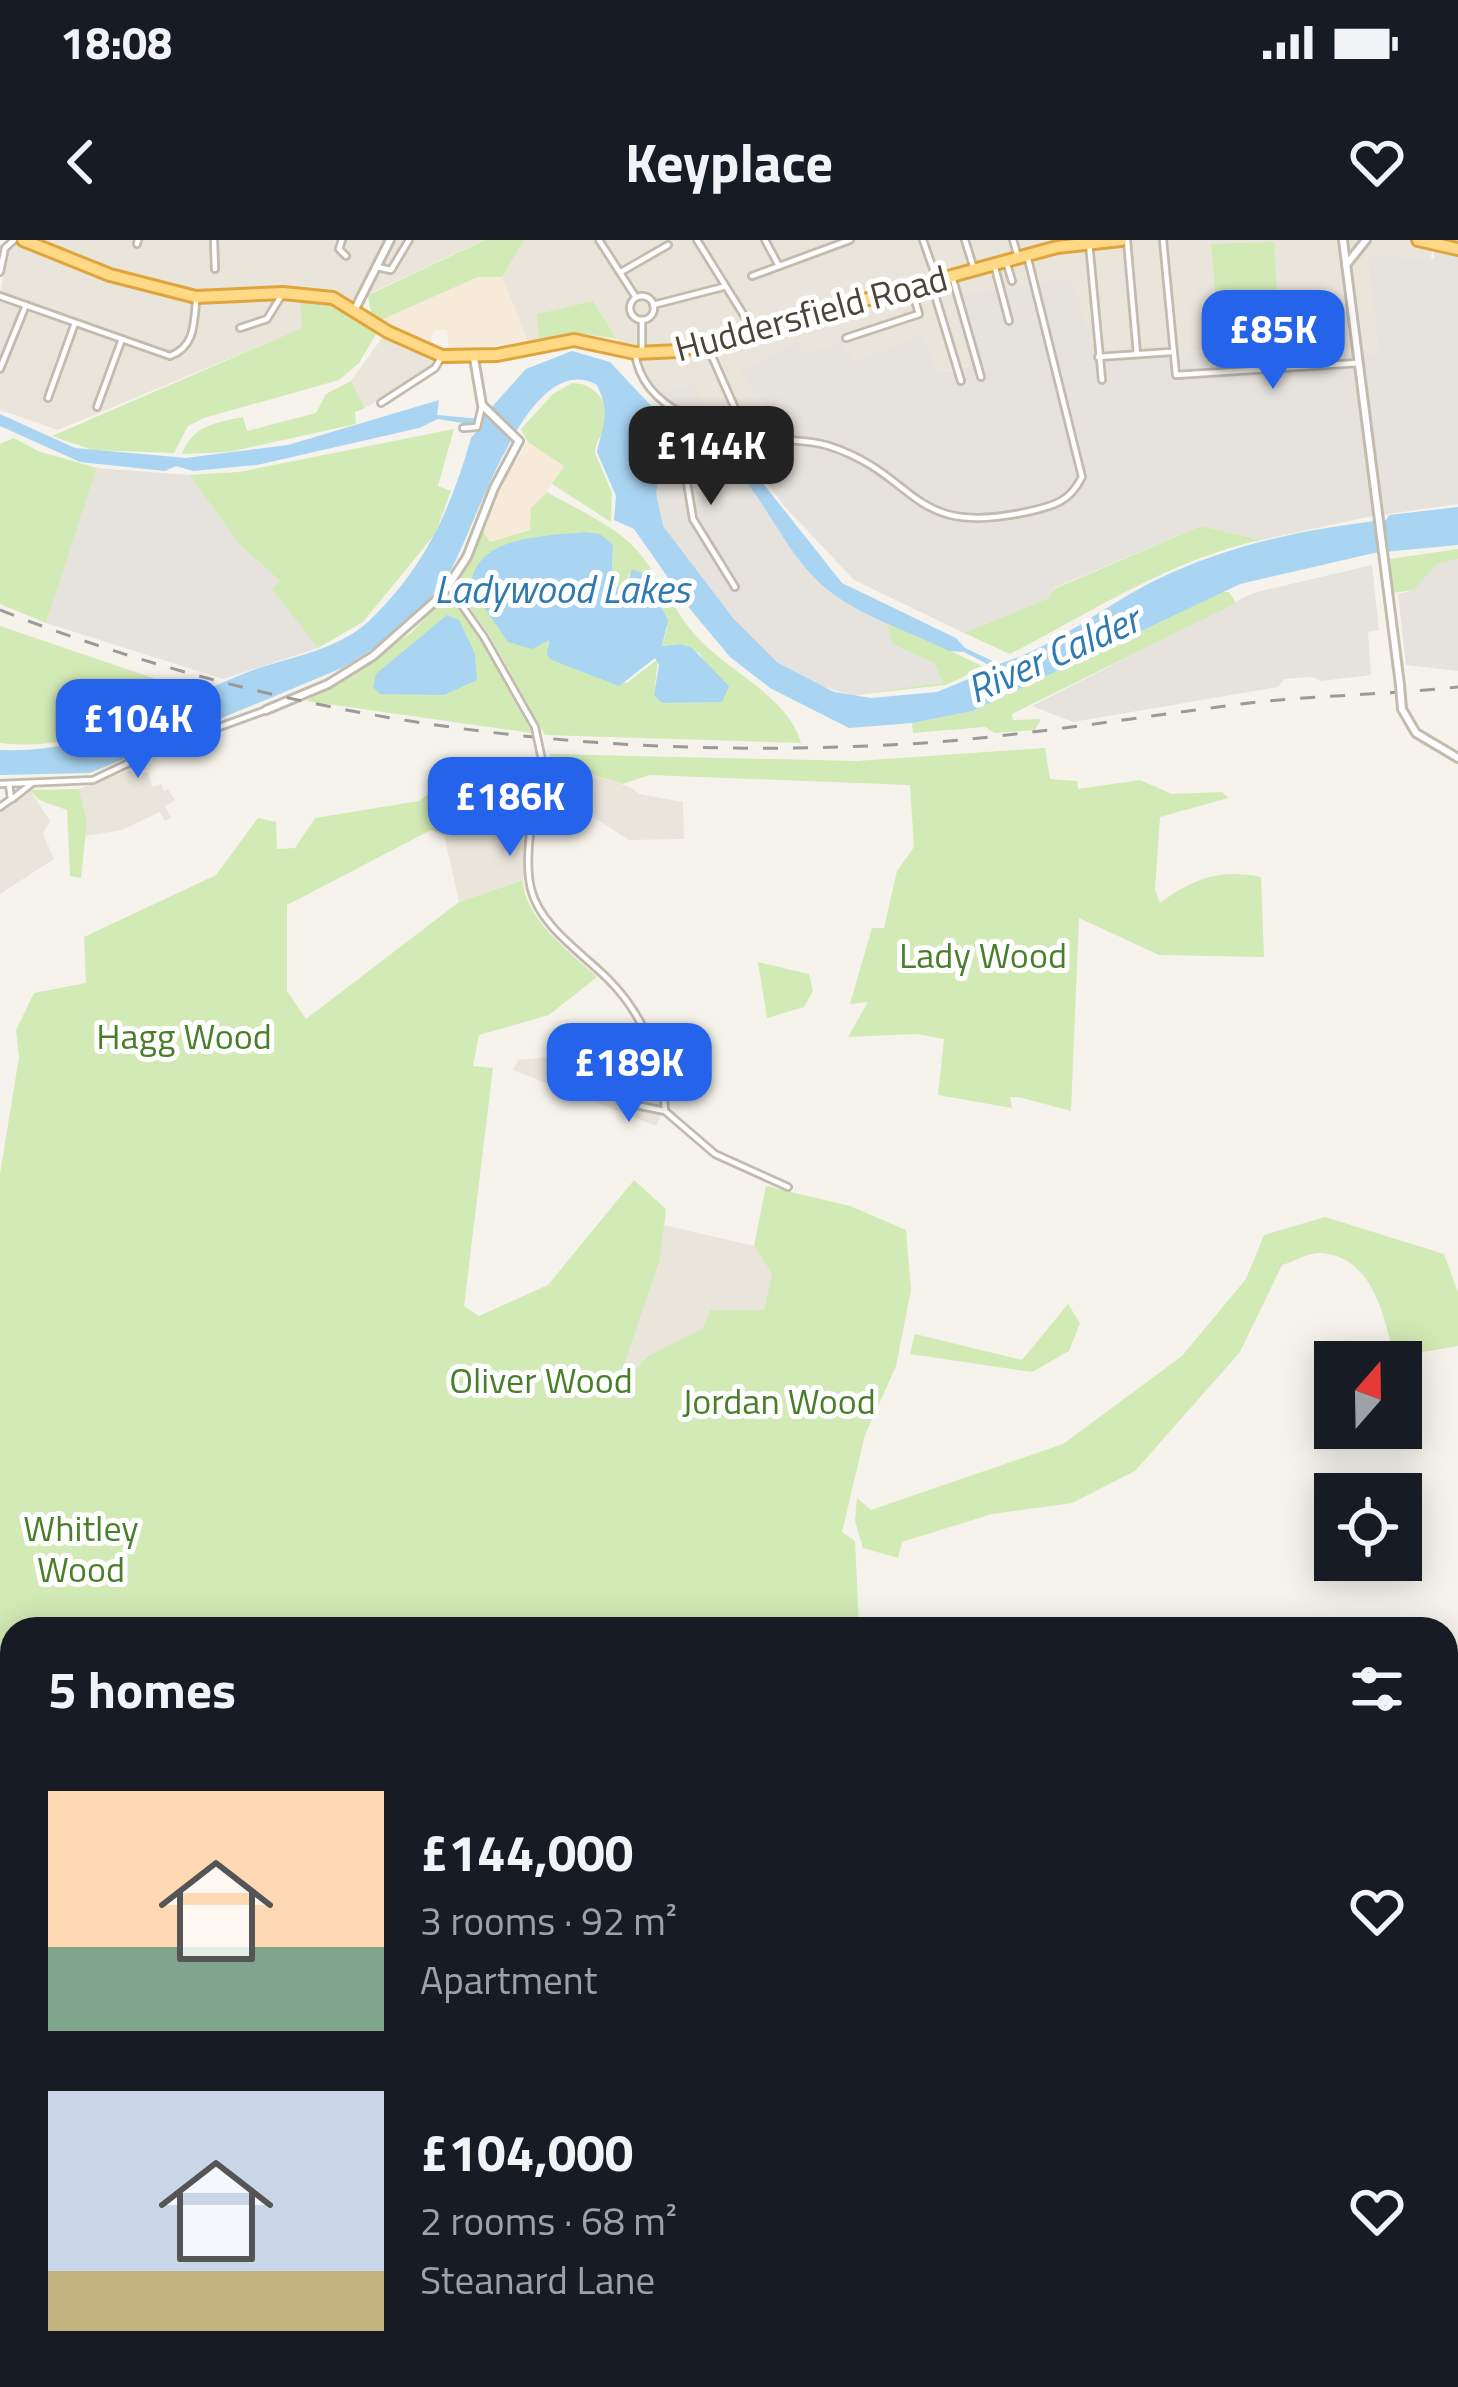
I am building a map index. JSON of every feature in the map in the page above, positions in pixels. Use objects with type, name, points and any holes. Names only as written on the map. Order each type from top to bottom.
[{"type":"highway","name":"Huddersfield Road","points":[[19,240],[110,274],[196,297],[318,294],[405,341],[442,356],[474,358],[574,340],[638,353],[707,344],[1011,260],[1089,242],[1124,240]]},
{"type":"highway","points":[[1418,240],[1458,249]]},
{"type":"street","points":[[0,272],[5,248],[19,240]]},
{"type":"street","points":[[214,240],[214,269]]},
{"type":"street","points":[[343,240],[339,249],[346,256]]},
{"type":"street","points":[[354,311],[388,240]]},
{"type":"street","points":[[377,267],[391,270],[409,240]]},
{"type":"street","points":[[598,240],[636,298]]},
{"type":"street","points":[[697,240],[753,330]]},
{"type":"street","points":[[765,240],[779,266]]},
{"type":"street","points":[[752,276],[850,240]]},
{"type":"street","points":[[923,240],[961,381]]},
{"type":"street","points":[[964,240],[974,270]]},
{"type":"street","points":[[1009,321],[1013,240]]},
{"type":"street","points":[[1124,240],[1137,354]]},
{"type":"street","points":[[1163,240],[1176,375],[1358,363]]},
{"type":"street","points":[[1343,240],[1402,709],[1416,733],[1458,758]]},
{"type":"street","points":[[1345,266],[1366,240]]},
{"type":"street","points":[[1089,242],[1102,380]]},
{"type":"street","points":[[620,272],[668,245]]},
{"type":"street","points":[[1011,260],[1012,281]]},
{"type":"street","points":[[642,320],[638,372],[646,386],[676,412],[765,438],[824,444],[855,456],[919,504],[958,519],[992,520],[1068,500],[1082,477],[1080,455],[1011,260]]},
{"type":"street","points":[[952,276],[981,376]]},
{"type":"street","points":[[653,305],[723,287]]},
{"type":"street","points":[[846,338],[919,314],[911,287]]},
{"type":"street","points":[[240,328],[267,319],[283,293]]},
{"type":"street","points":[[0,296],[170,356],[193,334],[196,297]]},
{"type":"street","points":[[636,298],[646,297],[653,305]]},
{"type":"street","points":[[636,298],[630,312],[642,320]]},
{"type":"street","points":[[0,369],[26,305]]},
{"type":"street","points":[[642,320],[651,316],[653,305]]},
{"type":"street","points":[[48,398],[75,322]]},
{"type":"street","points":[[98,407],[122,339]]},
{"type":"street","points":[[707,344],[741,422]]},
{"type":"street","points":[[1098,356],[1172,352]]},
{"type":"street","points":[[381,403],[435,368],[442,356]]},
{"type":"street","points":[[463,428],[479,425],[483,410],[474,358]]},
{"type":"street","points":[[0,784],[93,780],[191,736],[328,684],[374,656],[449,586],[518,445],[516,434],[483,410]]},
{"type":"street","points":[[676,412],[693,518],[735,587]]},
{"type":"street","points":[[449,586],[535,727],[542,760],[528,875],[532,894],[563,937],[613,983],[645,1030],[661,1070],[665,1111]]},
{"type":"street","points":[[9,784],[11,800]]},
{"type":"street","points":[[0,807],[31,784]]},
{"type":"street","points":[[632,1100],[631,1104],[643,1109],[665,1111],[715,1154],[788,1187]]},
{"type":"shaded area","points":[[10,240],[484,240],[347,304],[300,292],[303,328],[58,430],[0,410],[0,293]]},
{"type":"shaded area","points":[[524,240],[1458,240],[1458,248],[1432,242],[1431,259],[1367,255],[1381,354],[1157,351],[1095,356],[1072,279],[963,295],[981,362],[938,373],[921,336],[855,362],[805,354],[798,340],[741,372],[768,412],[750,425],[708,415],[694,383],[660,392],[593,301],[538,314],[539,339],[528,342],[502,277]]},
{"type":"shaded area","points":[[1434,245],[1458,251],[1458,504],[1261,540],[1201,526],[1054,588],[1049,598],[964,633],[854,580],[785,507],[723,423],[680,410],[660,392],[695,383],[708,415],[751,424],[768,411],[740,372],[798,340],[805,354],[841,344],[855,362],[921,335],[938,373],[965,367],[981,361],[962,295],[1072,278],[1096,356],[1157,351],[1380,354],[1367,255],[1434,259]]},
{"type":"shaded area","points":[[478,277],[502,277],[528,342],[449,350],[447,330],[434,330],[429,344],[381,320]]},
{"type":"shaded area","points":[[384,335],[433,362],[365,408],[351,381]]},
{"type":"shaded area","points":[[669,431],[704,441],[729,457],[812,575],[831,593],[886,620],[892,644],[934,663],[943,682],[854,696],[817,685],[778,663],[733,618],[662,527],[655,492]]},
{"type":"shaded area","points":[[528,442],[564,466],[536,508],[530,529],[490,542],[483,531],[499,487]]},
{"type":"shaded area","points":[[97,468],[189,475],[240,545],[280,581],[273,589],[318,648],[223,679],[46,623]]},
{"type":"shaded area","points":[[1458,559],[1458,671],[1406,665],[1398,594],[1414,590],[1437,564]]},
{"type":"shaded area","points":[[1372,565],[1379,630],[1368,632],[1371,675],[1321,681],[1284,679],[1278,687],[1073,722],[1032,706],[1253,593]]},
{"type":"shaded area","points":[[130,770],[134,775],[148,772],[152,787],[161,784],[164,791],[168,789],[175,800],[165,806],[171,818],[165,821],[160,812],[122,830],[85,836],[87,821],[79,789]]},
{"type":"shaded area","points":[[590,774],[639,794],[683,802],[684,839],[629,840],[571,803],[547,796],[547,784],[572,795]]},
{"type":"shaded area","points":[[536,781],[523,880],[459,902],[444,835]]},
{"type":"shaded area","points":[[30,790],[50,821],[43,834],[54,859],[0,894],[0,812]]},
{"type":"shaded area","points":[[649,1047],[658,1071],[661,1115],[656,1126],[513,1070],[518,1060]]},
{"type":"shaded area","points":[[664,1225],[754,1246],[772,1274],[764,1311],[710,1310],[703,1328],[648,1356],[629,1377],[622,1371],[660,1260]]},
{"type":"green space","points":[[485,240],[524,240],[502,277],[478,277],[381,320],[371,314],[368,295]]},
{"type":"green space","points":[[1274,242],[1277,295],[1216,297],[1211,244]]},
{"type":"green space","points":[[300,298],[333,304],[376,334],[359,363],[339,380],[204,418],[188,426],[174,453],[93,450],[52,436],[302,328]]},
{"type":"green space","points":[[593,301],[617,339],[584,334],[539,339],[537,314]]},
{"type":"green space","points":[[351,381],[365,408],[355,412],[356,424],[229,452],[182,454],[192,437],[214,424],[243,417],[247,431],[316,413],[326,394]]},
{"type":"green space","points":[[572,383],[593,390],[605,407],[605,424],[595,453],[612,493],[611,522],[552,484],[564,466],[528,442],[521,429],[553,394]]},
{"type":"green space","points":[[454,429],[438,486],[451,491],[435,534],[363,622],[318,648],[272,589],[280,581],[240,545],[189,475],[239,472]]},
{"type":"green space","points":[[14,438],[38,451],[97,468],[46,623],[0,604],[0,444]]},
{"type":"green space","points":[[547,492],[625,539],[698,638],[784,712],[801,743],[545,735],[490,636],[455,587],[483,531],[490,542],[530,530],[531,508]],"holes":[[[517,542],[613,545],[612,566],[619,591],[626,587],[629,573],[667,628],[662,646],[681,644],[700,654],[722,702],[662,703],[654,694],[658,659],[627,683],[547,647],[550,639],[472,589],[482,560]]]},
{"type":"green space","points":[[1201,526],[1261,540],[1163,574],[1010,654],[964,633],[1049,598],[1054,589]]},
{"type":"green space","points":[[1458,549],[1458,559],[1437,564],[1414,590],[1393,593],[1389,559]]},
{"type":"green space","points":[[1229,592],[1236,603],[1012,714],[1013,720],[1041,719],[1035,730],[995,733],[985,727],[913,733],[912,723],[973,711]]},
{"type":"green space","points":[[448,595],[480,638],[532,733],[306,701],[411,633]]},
{"type":"green space","points":[[886,620],[984,667],[946,685],[864,694],[943,682],[934,663],[892,644]]},
{"type":"green space","points":[[0,626],[194,692],[77,738],[0,743]]},
{"type":"green space","name":"Lady Wood","points":[[1045,748],[1050,779],[1077,781],[1078,789],[1140,780],[1172,794],[1222,792],[1228,798],[1160,817],[1155,889],[1160,903],[1207,878],[1261,877],[1264,957],[1159,955],[1079,918],[1071,1111],[1019,1097],[1010,1097],[1012,1108],[938,1095],[944,1039],[916,1034],[848,1037],[868,1002],[850,1004],[872,928],[884,928],[897,871],[914,847],[910,785],[650,775],[622,784],[591,774],[583,794],[572,795],[547,784],[550,754],[857,761]]},
{"type":"green space","points":[[457,772],[536,781],[444,835],[431,830],[287,905],[287,991],[306,1019],[459,902],[523,880],[540,921],[597,977],[549,1015],[479,1035],[473,1066],[493,1068],[464,1306],[479,1316],[548,1285],[634,1180],[666,1209],[660,1260],[622,1371],[628,1377],[648,1356],[703,1328],[710,1310],[764,1310],[772,1274],[754,1246],[766,1186],[850,1206],[906,1230],[911,1290],[896,1366],[865,1435],[842,1532],[855,1541],[859,1617],[0,1617],[0,1174],[19,1057],[16,1030],[34,993],[86,983],[84,937],[216,875],[258,818],[276,822],[277,849],[295,848],[315,818],[419,801]]},
{"type":"green space","points":[[79,789],[87,821],[81,878],[70,876],[67,810],[39,800],[30,790]]},
{"type":"green space","points":[[758,962],[809,974],[813,991],[804,1007],[767,1018]]},
{"type":"green space","points":[[1325,1217],[1444,1254],[1458,1292],[1458,1346],[1422,1352],[1422,1341],[1390,1341],[1364,1276],[1338,1257],[1306,1256],[1282,1265],[1240,1352],[1135,1471],[1072,1503],[992,1514],[902,1542],[898,1558],[863,1548],[855,1521],[857,1498],[871,1510],[1063,1444],[1182,1356],[1246,1279],[1264,1235]]},
{"type":"green space","points":[[1068,1304],[1080,1323],[1069,1351],[1032,1372],[910,1354],[915,1334],[1022,1360]]},
{"type":"water","name":"River Calder","points":[[572,351],[610,362],[671,427],[723,433],[842,583],[999,664],[1059,637],[1154,581],[1210,557],[1268,540],[1386,520],[1389,515],[1458,507],[1458,545],[1374,553],[1240,584],[973,711],[912,723],[849,728],[770,688],[730,657],[634,529],[614,520],[616,496],[597,452],[604,404],[597,385],[571,380],[547,393],[525,418],[436,592],[371,650],[342,668],[90,773],[0,775],[0,750],[33,750],[95,737],[355,632],[388,601],[420,559],[444,513],[471,438],[481,426],[438,419],[419,428],[257,465],[193,471],[176,466],[165,471],[80,462],[0,426],[0,414],[75,448],[186,458],[288,445],[439,400],[437,415],[481,419],[526,369]],"holes":[[[668,432],[697,441],[740,474],[803,565],[836,596],[883,622],[995,668],[937,692],[871,698],[834,692],[778,663],[733,618],[663,526],[656,493]]]},
{"type":"water","name":"Ladywood Lakes","points":[[600,534],[613,545],[612,567],[619,591],[626,587],[632,569],[642,573],[668,620],[662,646],[692,648],[729,686],[722,702],[662,703],[654,695],[659,665],[655,658],[619,686],[552,660],[547,655],[549,640],[532,649],[508,642],[471,588],[484,557],[514,542]]},
{"type":"water","points":[[447,615],[459,620],[475,654],[477,680],[444,695],[380,694],[373,687],[376,674]]},
{"type":"railway","points":[[0,610],[220,682],[333,707],[446,727],[676,747],[950,741],[1268,701],[1458,687]]},
{"type":"park label","name":"Hagg Wood","points":[[184,1036]]},
{"type":"park label","name":"Oliver Wood","points":[[541,1380]]},
{"type":"park label","name":"Jordan Wood","points":[[779,1401]]},
{"type":"park label","name":"Whitley Wood","points":[[81,1548]]}]
